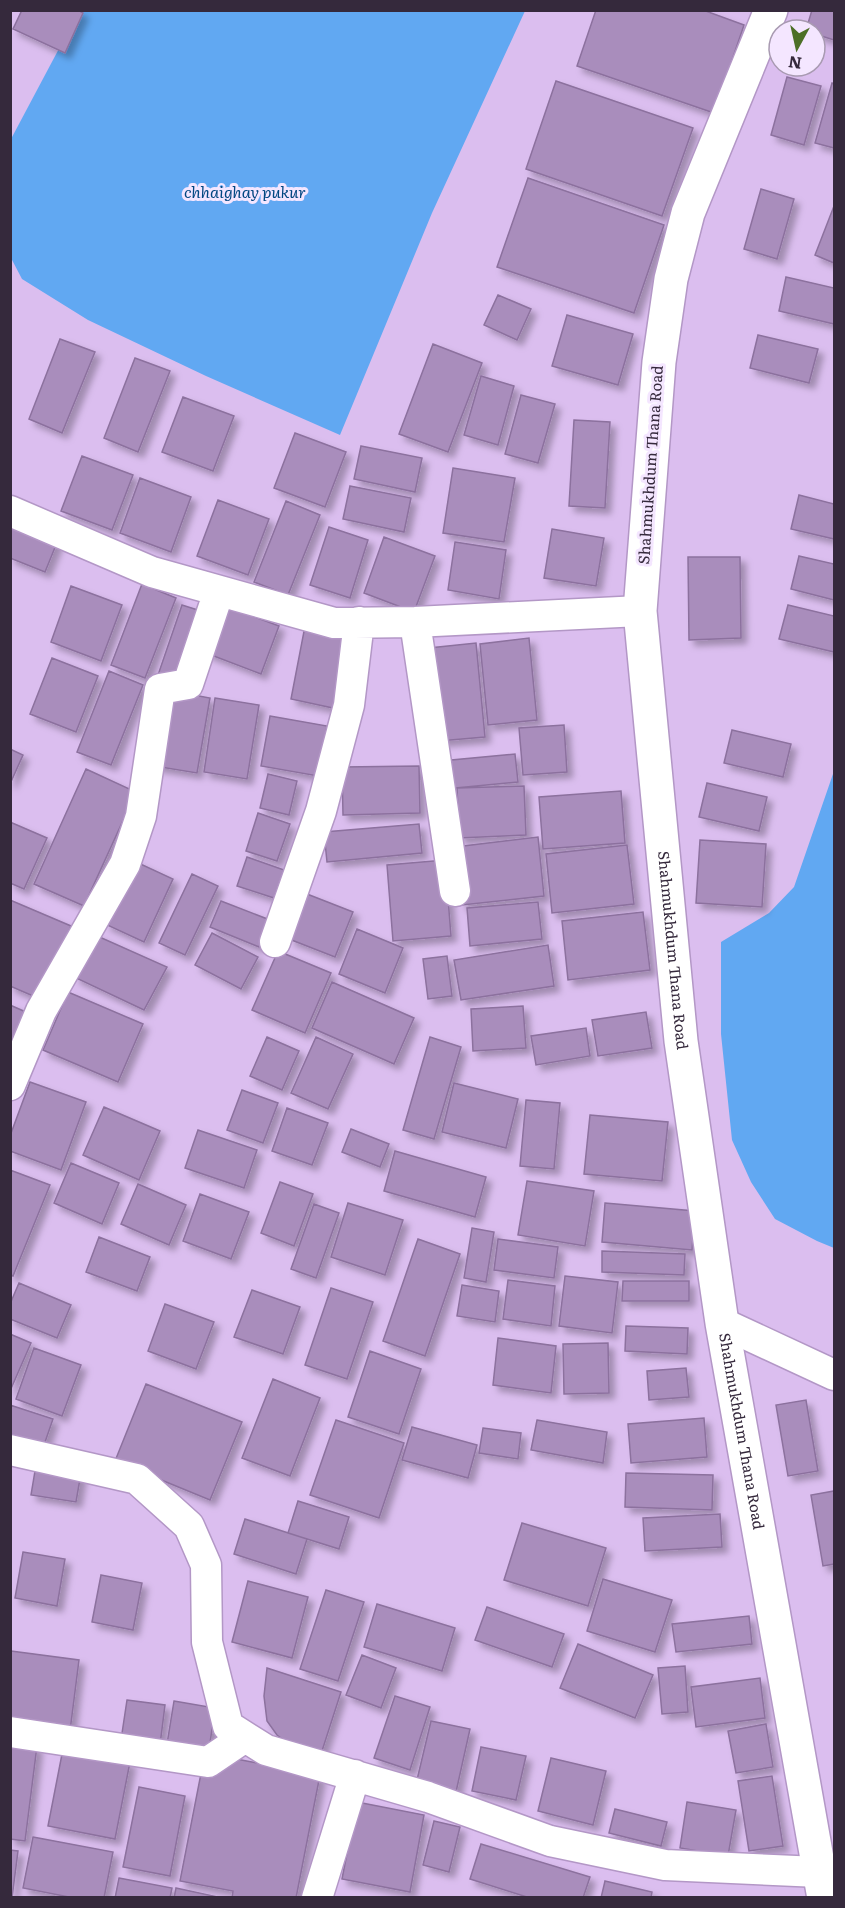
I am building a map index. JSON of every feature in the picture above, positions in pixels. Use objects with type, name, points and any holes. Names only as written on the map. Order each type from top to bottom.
[{"type":"main road","name":"Shahmukhdum Thana Road","points":[[771,10],[688,213],[671,279],[659,362],[640,611],[681,1041],[722,1323],[822,1885]]},
{"type":"street","points":[[10,511],[152,572],[334,623],[415,622],[640,611]]},
{"type":"street","points":[[10,1085],[41,1011],[125,864],[141,816],[160,689],[188,684],[219,591]]},
{"type":"street","points":[[275,942],[327,790],[349,705],[359,622]]},
{"type":"street","points":[[415,622],[455,891]]},
{"type":"street","points":[[722,1323],[834,1375]]},
{"type":"street","points":[[10,1450],[137,1479],[189,1526],[206,1565],[207,1642],[228,1726],[266,1750],[428,1797],[550,1841],[665,1865],[822,1885]]},
{"type":"street","points":[[10,1732],[208,1762],[245,1737]]},
{"type":"street","points":[[317,1898],[355,1775]]},
{"type":"water","name":"chhaighay pukur","points":[[79,11],[525,11],[432,213],[340,435],[206,376],[88,320],[22,279],[11,258],[11,139]]},
{"type":"water","points":[[834,771],[834,1248],[775,1219],[751,1182],[732,1140],[721,1034],[721,942],[769,913],[794,887]]},
{"type":"building","points":[[22,10],[78,10],[83,13],[65,53],[13,29]]},
{"type":"building","points":[[596,10],[703,10],[744,25],[714,113],[577,66]]},
{"type":"building","points":[[812,10],[834,10],[834,40],[827,38],[827,18],[810,18]]},
{"type":"building","points":[[787,78],[821,86],[804,145],[771,135]]},
{"type":"building","points":[[556,81],[693,128],[662,216],[526,169]]},
{"type":"building","points":[[832,83],[834,84],[834,148],[815,143]]},
{"type":"building","points":[[528,178],[664,225],[634,313],[497,267]]},
{"type":"building","points":[[761,189],[794,199],[777,259],[744,249]]},
{"type":"building","points":[[834,206],[834,263],[815,255]]},
{"type":"building","points":[[786,277],[834,288],[834,324],[779,311]]},
{"type":"building","points":[[498,295],[531,309],[517,340],[484,325]]},
{"type":"building","points":[[567,315],[633,334],[618,385],[552,366]]},
{"type":"building","points":[[758,335],[818,349],[809,383],[750,368]]},
{"type":"building","points":[[60,339],[95,352],[62,433],[29,419]]},
{"type":"building","points":[[433,344],[482,363],[448,452],[399,434]]},
{"type":"building","points":[[135,358],[170,371],[138,452],[104,438]]},
{"type":"building","points":[[481,376],[514,386],[498,445],[464,435]]},
{"type":"building","points":[[521,395],[555,404],[538,463],[505,454]]},
{"type":"building","points":[[183,397],[234,416],[213,471],[162,452]]},
{"type":"building","points":[[574,420],[610,422],[605,508],[569,506]]},
{"type":"building","points":[[295,433],[346,452],[325,507],[274,488]]},
{"type":"building","points":[[361,446],[422,458],[415,492],[354,479]]},
{"type":"building","points":[[82,456],[133,475],[112,530],[61,511]]},
{"type":"building","points":[[453,468],[515,478],[504,542],[443,533]]},
{"type":"building","points":[[140,478],[191,497],[171,552],[120,533]]},
{"type":"building","points":[[350,486],[411,498],[404,532],[343,519]]},
{"type":"building","points":[[799,495],[834,504],[834,539],[791,529]]},
{"type":"building","points":[[218,500],[269,519],[248,575],[197,556]]},
{"type":"building","points":[[286,501],[320,515],[288,595],[254,582]]},
{"type":"building","points":[[10,520],[58,540],[45,572],[10,558]]},
{"type":"building","points":[[329,527],[368,540],[350,598],[310,585]]},
{"type":"building","points":[[552,529],[604,538],[596,586],[544,578]]},
{"type":"building","points":[[384,537],[435,556],[414,612],[364,593]]},
{"type":"building","points":[[455,542],[506,550],[499,599],[448,590]]},
{"type":"building","points":[[799,556],[834,564],[834,600],[791,589]]},
{"type":"building","points":[[688,557],[740,557],[741,638],[689,640]]},
{"type":"building","points":[[142,584],[176,598],[145,678],[111,665]]},
{"type":"building","points":[[71,586],[122,605],[101,661],[51,642]]},
{"type":"building","points":[[182,605],[201,611],[177,682],[158,675]]},
{"type":"building","points":[[223,605],[279,626],[261,674],[206,653]]},
{"type":"building","points":[[788,605],[834,616],[834,652],[779,639]]},
{"type":"building","points":[[305,626],[348,634],[333,708],[291,699]]},
{"type":"building","points":[[529,638],[537,720],[488,725],[480,644]]},
{"type":"building","points":[[476,643],[485,737],[439,741],[429,648]]},
{"type":"building","points":[[52,658],[98,676],[76,732],[30,714]]},
{"type":"building","points":[[109,671],[143,685],[111,765],[77,752]]},
{"type":"building","points":[[167,690],[210,698],[197,773],[154,766]]},
{"type":"building","points":[[215,698],[259,705],[247,779],[204,772]]},
{"type":"building","points":[[270,716],[327,726],[318,776],[261,766]]},
{"type":"building","points":[[564,725],[567,772],[523,775],[519,728]]},
{"type":"building","points":[[732,730],[791,744],[783,777],[724,763]]},
{"type":"building","points":[[10,749],[23,755],[10,784]]},
{"type":"building","points":[[515,754],[518,782],[445,789],[441,761]]},
{"type":"building","points":[[419,766],[420,813],[343,815],[342,767]]},
{"type":"building","points":[[86,769],[136,792],[84,906],[34,884]]},
{"type":"building","points":[[268,774],[297,781],[289,815],[260,808]]},
{"type":"building","points":[[707,783],[767,797],[759,831],[699,817]]},
{"type":"building","points":[[524,786],[526,835],[459,838],[457,788]]},
{"type":"building","points":[[621,791],[625,843],[543,849],[539,797]]},
{"type":"building","points":[[258,813],[290,824],[277,861],[246,851]]},
{"type":"building","points":[[10,822],[47,838],[24,889],[10,883]]},
{"type":"building","points":[[419,824],[422,853],[327,862],[324,832]]},
{"type":"building","points":[[538,837],[544,896],[462,905],[455,847]]},
{"type":"building","points":[[700,840],[766,844],[762,907],[696,903]]},
{"type":"building","points":[[627,845],[634,904],[552,913],[546,854]]},
{"type":"building","points":[[247,857],[284,870],[274,898],[237,886]]},
{"type":"building","points":[[445,860],[451,936],[393,941],[387,865]]},
{"type":"building","points":[[134,861],[173,879],[144,942],[105,924]]},
{"type":"building","points":[[192,874],[218,886],[185,955],[159,943]]},
{"type":"building","points":[[307,894],[353,912],[335,957],[289,939]]},
{"type":"building","points":[[10,900],[71,926],[40,999],[10,986]]},
{"type":"building","points":[[221,901],[270,920],[259,947],[210,927]]},
{"type":"building","points":[[538,902],[542,939],[470,946],[467,908]]},
{"type":"building","points":[[643,912],[650,970],[568,980],[562,921]]},
{"type":"building","points":[[357,929],[403,948],[385,993],[339,974]]},
{"type":"building","points":[[212,933],[258,957],[241,989],[195,965]]},
{"type":"building","points":[[95,935],[167,967],[144,1010],[74,977]]},
{"type":"building","points":[[548,945],[554,986],[461,1000],[454,960]]},
{"type":"building","points":[[278,951],[331,973],[305,1033],[252,1010]]},
{"type":"building","points":[[447,956],[452,996],[428,999],[423,959]]},
{"type":"building","points":[[332,982],[414,1018],[394,1064],[312,1028]]},
{"type":"building","points":[[68,992],[143,1024],[118,1082],[43,1050]]},
{"type":"building","points":[[10,1005],[28,1013],[10,1053]]},
{"type":"building","points":[[523,1006],[526,1048],[473,1051],[471,1009]]},
{"type":"building","points":[[646,1012],[652,1048],[598,1056],[592,1020]]},
{"type":"building","points":[[586,1028],[590,1056],[536,1065],[531,1036]]},
{"type":"building","points":[[267,1037],[299,1051],[282,1090],[250,1076]]},
{"type":"building","points":[[316,1037],[353,1054],[328,1109],[291,1093]]},
{"type":"building","points":[[430,1037],[461,1047],[434,1139],[403,1130]]},
{"type":"building","points":[[30,1082],[86,1102],[61,1170],[10,1151],[10,1136]]},
{"type":"building","points":[[454,1083],[518,1099],[506,1148],[442,1132]]},
{"type":"building","points":[[242,1090],[278,1103],[263,1143],[227,1130]]},
{"type":"building","points":[[526,1100],[560,1103],[554,1169],[520,1166]]},
{"type":"building","points":[[104,1107],[160,1131],[139,1180],[83,1155]]},
{"type":"building","points":[[287,1108],[328,1123],[312,1165],[272,1151]]},
{"type":"building","points":[[590,1115],[668,1122],[662,1181],[584,1174]]},
{"type":"building","points":[[351,1129],[389,1144],[380,1167],[342,1152]]},
{"type":"building","points":[[198,1130],[257,1150],[244,1188],[185,1168]]},
{"type":"building","points":[[395,1151],[486,1177],[475,1217],[384,1191]]},
{"type":"building","points":[[71,1163],[119,1183],[102,1224],[54,1203]]},
{"type":"building","points":[[10,1170],[50,1185],[13,1276],[10,1274]]},
{"type":"building","points":[[527,1181],[594,1191],[585,1246],[518,1235]]},
{"type":"building","points":[[280,1182],[313,1194],[294,1246],[261,1233]]},
{"type":"building","points":[[138,1184],[186,1205],[169,1245],[121,1224]]},
{"type":"building","points":[[200,1194],[249,1212],[231,1259],[183,1241]]},
{"type":"building","points":[[348,1203],[403,1220],[385,1275],[331,1257]]},
{"type":"building","points":[[605,1203],[695,1211],[692,1250],[602,1242]]},
{"type":"building","points":[[314,1204],[339,1213],[316,1278],[291,1269]]},
{"type":"building","points":[[472,1228],[494,1232],[486,1282],[464,1278]]},
{"type":"building","points":[[99,1237],[150,1257],[137,1291],[86,1272]]},
{"type":"building","points":[[418,1239],[460,1254],[425,1356],[383,1341]]},
{"type":"building","points":[[498,1239],[558,1247],[554,1278],[494,1270]]},
{"type":"building","points":[[602,1251],[685,1254],[684,1275],[602,1272]]},
{"type":"building","points":[[565,1276],[618,1282],[612,1333],[559,1326]]},
{"type":"building","points":[[508,1280],[555,1286],[551,1326],[503,1319]]},
{"type":"building","points":[[623,1281],[689,1281],[689,1301],[622,1301]]},
{"type":"building","points":[[19,1283],[71,1305],[57,1338],[10,1319],[10,1304]]},
{"type":"building","points":[[462,1285],[499,1291],[495,1322],[457,1316]]},
{"type":"building","points":[[331,1288],[373,1302],[347,1379],[305,1365]]},
{"type":"building","points":[[252,1290],[300,1307],[283,1354],[234,1337]]},
{"type":"building","points":[[165,1304],[214,1322],[196,1369],[148,1351]]},
{"type":"building","points":[[626,1326],[688,1328],[687,1354],[625,1351]]},
{"type":"building","points":[[10,1334],[31,1343],[10,1391]]},
{"type":"building","points":[[498,1338],[556,1346],[551,1393],[493,1385]]},
{"type":"building","points":[[608,1343],[609,1393],[564,1394],[563,1344]]},
{"type":"building","points":[[34,1348],[81,1365],[62,1416],[16,1399]]},
{"type":"building","points":[[370,1351],[421,1369],[399,1434],[348,1417]]},
{"type":"building","points":[[686,1368],[689,1397],[649,1400],[647,1371]]},
{"type":"building","points":[[273,1379],[320,1398],[290,1476],[242,1458]]},
{"type":"building","points":[[146,1384],[242,1422],[210,1500],[115,1461]]},
{"type":"building","points":[[806,1400],[818,1471],[788,1476],[776,1405]]},
{"type":"building","points":[[10,1405],[53,1419],[44,1445],[10,1434]]},
{"type":"building","points":[[704,1418],[707,1457],[631,1463],[628,1424]]},
{"type":"building","points":[[336,1420],[404,1443],[379,1518],[310,1495]]},
{"type":"building","points":[[537,1420],[607,1432],[603,1463],[531,1450]]},
{"type":"building","points":[[412,1427],[477,1445],[468,1478],[402,1460]]},
{"type":"building","points":[[483,1428],[521,1433],[518,1459],[479,1453]]},
{"type":"building","points":[[36,1465],[81,1473],[76,1502],[31,1495]]},
{"type":"building","points":[[626,1473],[713,1475],[712,1510],[625,1507]]},
{"type":"building","points":[[834,1491],[834,1564],[823,1566],[811,1495]]},
{"type":"building","points":[[298,1501],[349,1517],[339,1549],[288,1533]]},
{"type":"building","points":[[720,1514],[722,1547],[645,1551],[643,1518]]},
{"type":"building","points":[[245,1519],[307,1539],[296,1574],[234,1554]]},
{"type":"building","points":[[522,1523],[606,1548],[588,1606],[504,1580]]},
{"type":"building","points":[[23,1552],[65,1559],[57,1606],[15,1598]]},
{"type":"building","points":[[101,1575],[142,1583],[133,1630],[92,1622]]},
{"type":"building","points":[[603,1579],[672,1600],[655,1652],[587,1631]]},
{"type":"building","points":[[248,1581],[308,1597],[292,1658],[232,1642]]},
{"type":"building","points":[[326,1590],[364,1602],[338,1681],[300,1669]]},
{"type":"building","points":[[377,1604],[455,1628],[442,1671],[364,1647]]},
{"type":"building","points":[[487,1607],[564,1634],[552,1667],[475,1640]]},
{"type":"building","points":[[749,1616],[752,1644],[676,1652],[672,1624]]},
{"type":"building","points":[[578,1644],[653,1675],[635,1718],[560,1688]]},
{"type":"building","points":[[11,1651],[79,1660],[70,1731],[10,1723]]},
{"type":"building","points":[[362,1655],[396,1668],[381,1708],[346,1695]]},
{"type":"building","points":[[685,1666],[688,1712],[662,1714],[658,1668]]},
{"type":"building","points":[[267,1668],[341,1692],[321,1754],[289,1744],[277,1735],[267,1721],[264,1696]]},
{"type":"building","points":[[760,1678],[765,1718],[696,1727],[691,1687]]},
{"type":"building","points":[[395,1696],[430,1707],[410,1770],[374,1758]]},
{"type":"building","points":[[127,1700],[165,1705],[160,1745],[121,1740]]},
{"type":"building","points":[[174,1701],[215,1708],[209,1750],[167,1744]]},
{"type":"building","points":[[431,1721],[470,1729],[456,1792],[416,1784]]},
{"type":"building","points":[[766,1724],[773,1767],[736,1773],[728,1731]]},
{"type":"building","points":[[10,1743],[37,1746],[25,1841],[10,1839]]},
{"type":"building","points":[[481,1747],[526,1756],[516,1800],[472,1791]]},
{"type":"building","points":[[63,1749],[130,1762],[115,1839],[48,1826]]},
{"type":"building","points":[[205,1753],[320,1775],[296,1898],[232,1898],[233,1891],[180,1881]]},
{"type":"building","points":[[551,1758],[606,1771],[593,1825],[538,1811]]},
{"type":"building","points":[[772,1776],[783,1846],[749,1851],[738,1781]]},
{"type":"building","points":[[139,1787],[185,1796],[170,1876],[123,1867]]},
{"type":"building","points":[[357,1802],[424,1815],[410,1892],[342,1879]]},
{"type":"building","points":[[687,1802],[736,1810],[728,1856],[680,1848]]},
{"type":"building","points":[[615,1809],[667,1822],[661,1846],[609,1833]]},
{"type":"building","points":[[434,1821],[460,1827],[449,1872],[423,1865]]},
{"type":"building","points":[[33,1837],[113,1852],[104,1898],[74,1898],[23,1888]]},
{"type":"building","points":[[481,1844],[590,1877],[583,1898],[530,1898],[470,1879]]},
{"type":"building","points":[[10,1850],[18,1851],[12,1898],[10,1898]]},
{"type":"building","points":[[119,1878],[172,1888],[170,1898],[115,1898]]},
{"type":"building","points":[[605,1881],[652,1892],[651,1898],[601,1898]]},
{"type":"building","points":[[176,1888],[218,1897],[218,1898],[174,1898]]}]
